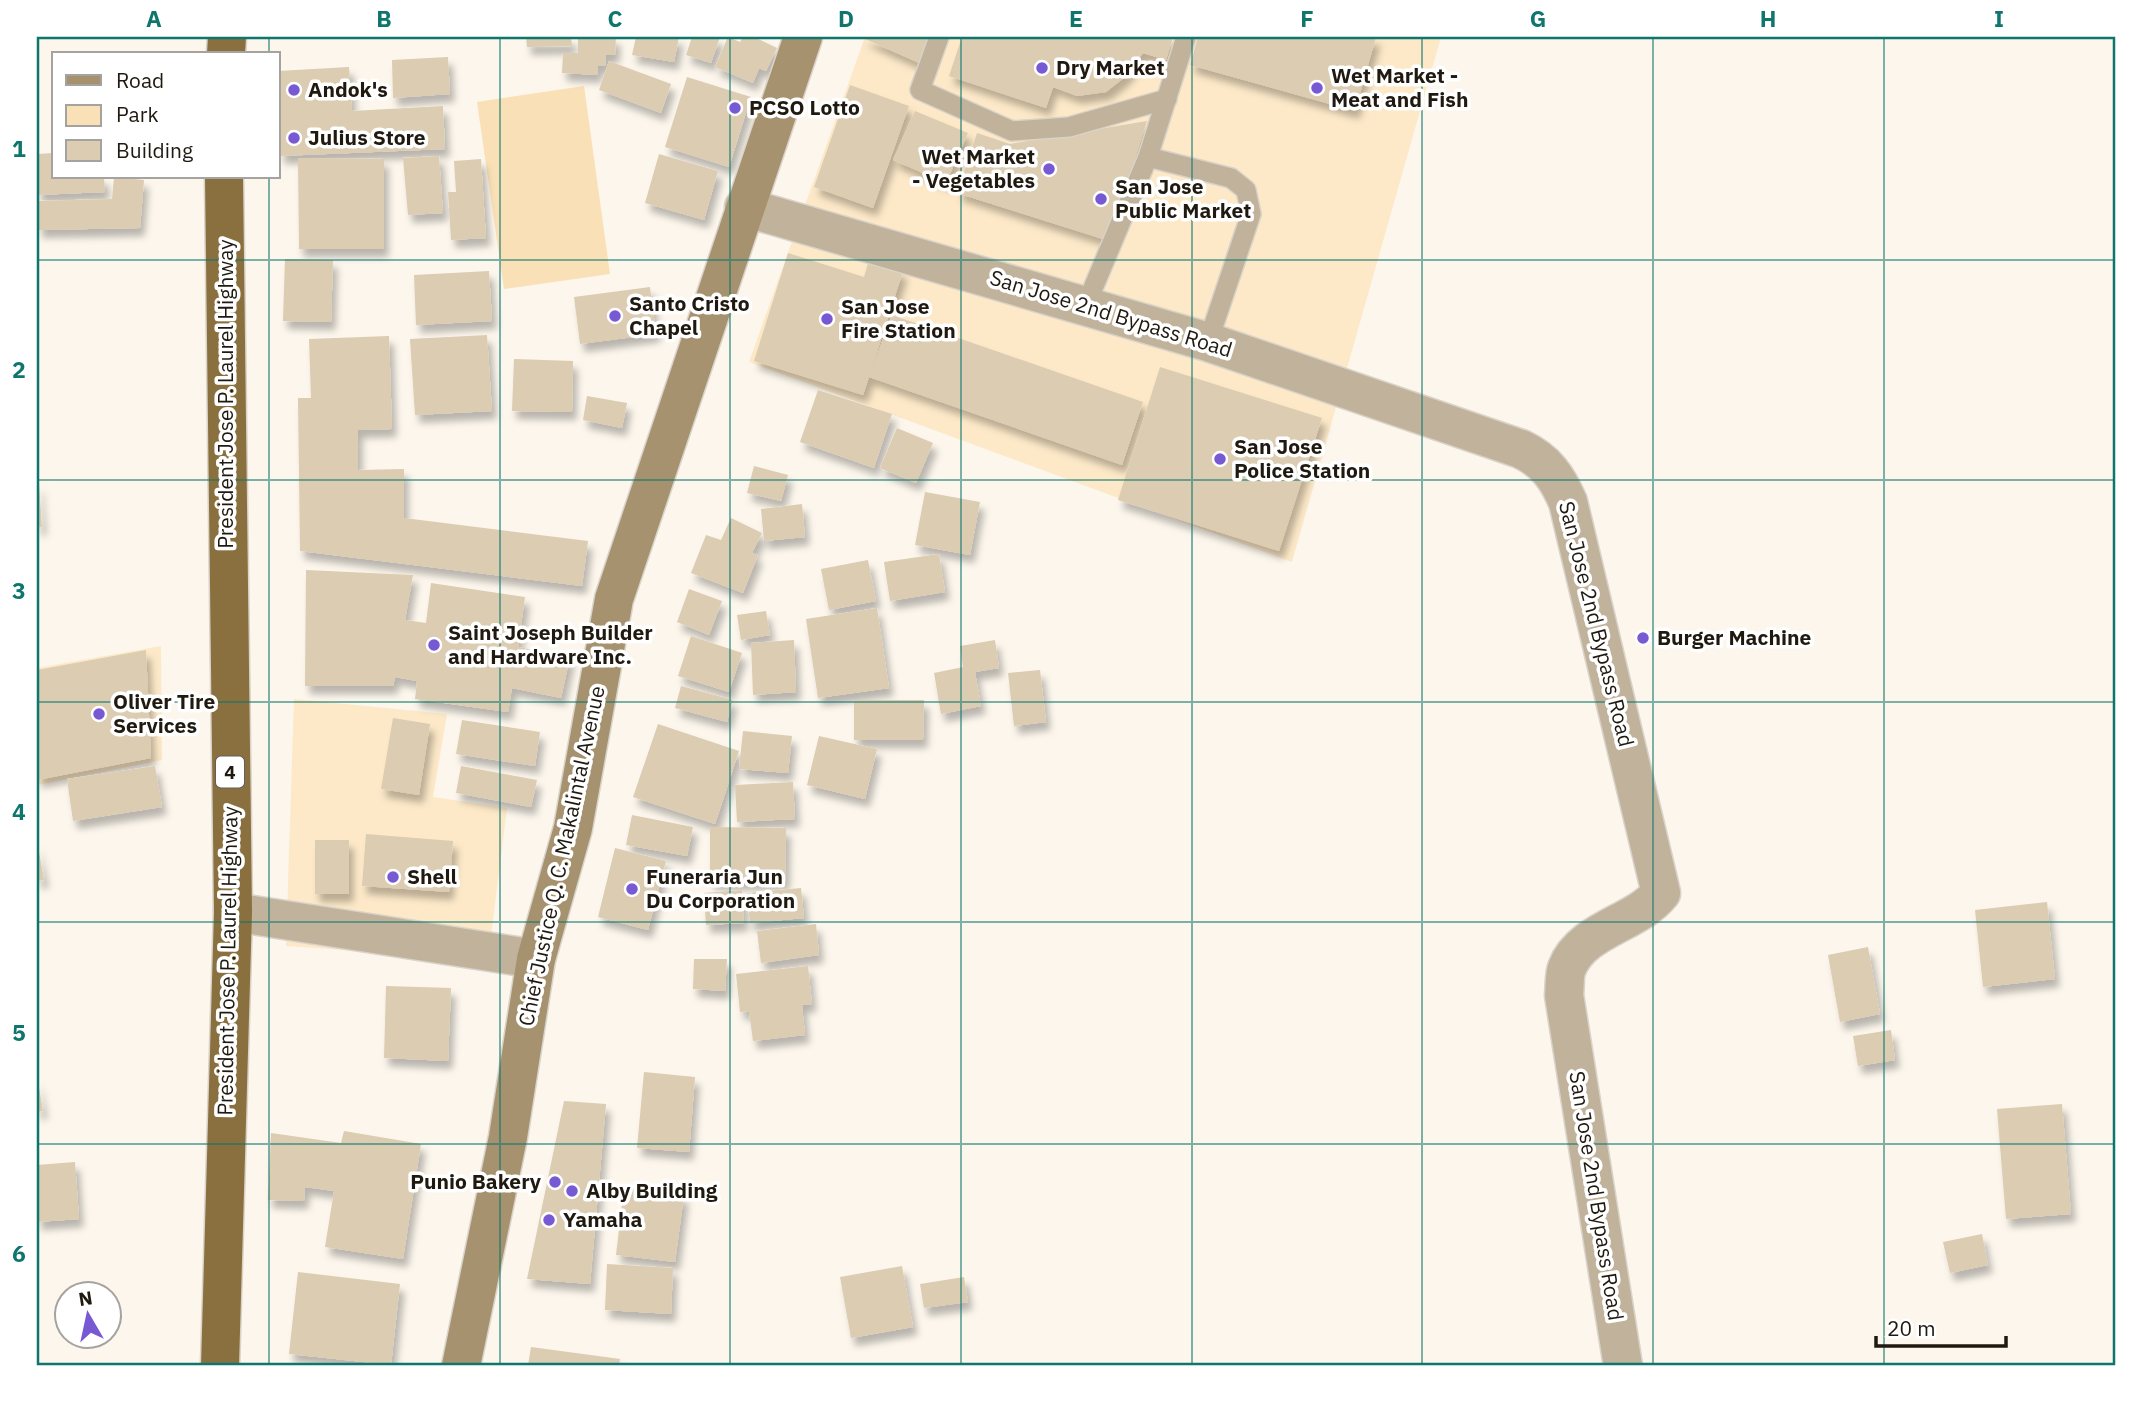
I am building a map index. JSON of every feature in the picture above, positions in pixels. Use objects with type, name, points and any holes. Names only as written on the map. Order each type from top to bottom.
[{"type":"highway","name":"President Jose P. Laurel Highway","points":[[220,1366],[233,912],[228,676],[224,178]]},
{"type":"main road","name":"Chief Justice Q. C. Makalintal Avenue","points":[[461,1366],[508,1137],[536,959],[573,828],[614,599],[803,37]]},
{"type":"street","name":"San Jose 2nd Bypass Road","points":[[744,207],[1208,342],[1521,449],[1539,458],[1551,471],[1568,502],[1661,893],[1650,905],[1579,947],[1566,969],[1564,995],[1623,1366]]},
{"type":"street","points":[[233,912],[536,959]]},
{"type":"lane","points":[[939,37],[920,90],[1012,131],[1069,127],[1167,99]]},
{"type":"lane","points":[[1086,305],[1148,157],[1186,37]]},
{"type":"lane","points":[[1148,157],[1231,178],[1246,190],[1251,214],[1208,342]]},
{"type":"shaded area","name":"San Jose Public Market","points":[[865,37],[1441,37],[1292,562],[749,362]]},
{"type":"shaded area","name":"Oliver Tire Services","points":[[161,646],[162,760],[37,785],[37,668]]},
{"type":"shaded area","name":"Shell","points":[[294,699],[447,714],[433,797],[507,808],[488,960],[286,946]]},
{"type":"green space","points":[[584,86],[610,274],[504,289],[477,102]]},
{"type":"building","points":[[526,37],[571,37],[572,46],[527,47]]},
{"type":"building","points":[[578,37],[616,37],[615,55],[606,55],[606,66],[597,66],[598,75],[562,73],[563,53],[578,53]]},
{"type":"building","points":[[636,37],[679,37],[674,62],[632,55]]},
{"type":"building","points":[[692,37],[720,37],[711,63],[686,55]]},
{"type":"building","points":[[728,37],[740,42],[743,37],[754,37],[777,48],[766,71],[759,68],[753,83],[715,67]]},
{"type":"building","points":[[861,37],[930,37],[919,63]]},
{"type":"building","name":"Dry Market","points":[[962,37],[1173,37],[1166,60],[1143,53],[1125,77],[1106,92],[1077,96],[1053,87],[1046,108],[949,76]]},
{"type":"building","name":"Wet Market - Meat and Fish","points":[[1198,37],[1376,37],[1355,111],[1190,65]]},
{"type":"building","points":[[448,57],[450,94],[393,98],[392,60]]},
{"type":"building","points":[[609,61],[671,84],[661,113],[599,90]]},
{"type":"building","points":[[349,67],[352,111],[443,106],[445,149],[280,156],[280,71]]},
{"type":"building","points":[[687,77],[751,97],[729,167],[665,147]]},
{"type":"building","points":[[850,85],[909,106],[873,208],[814,187]]},
{"type":"building","points":[[915,111],[968,133],[946,183],[893,160]]},
{"type":"building","name":"Wet Market - Vegetables","points":[[1147,121],[1109,241],[957,193],[977,133],[1010,144]]},
{"type":"building","points":[[52,153],[52,178],[104,178],[105,192],[37,195],[37,154]]},
{"type":"building","points":[[659,154],[718,171],[704,220],[645,203]]},
{"type":"building","points":[[439,156],[443,213],[408,215],[403,158]]},
{"type":"building","points":[[298,158],[384,159],[384,249],[299,249]]},
{"type":"building","points":[[481,159],[486,238],[451,240],[448,192],[456,192],[454,161]]},
{"type":"building","points":[[114,178],[144,180],[140,228],[38,230],[37,201],[112,199]]},
{"type":"building","points":[[788,253],[864,277],[869,260],[903,271],[870,374],[892,315],[1143,402],[1122,465],[869,377],[863,395],[754,361]]},
{"type":"building","points":[[285,259],[333,260],[331,322],[283,321]]},
{"type":"building","points":[[489,271],[492,321],[416,325],[414,275]]},
{"type":"building","name":"Santo Cristo Chapel","points":[[650,287],[656,334],[580,344],[574,297]]},
{"type":"building","points":[[487,335],[492,411],[415,415],[410,339]]},
{"type":"building","points":[[389,336],[392,429],[358,430],[358,470],[404,469],[404,518],[588,541],[582,586],[300,551],[298,398],[311,398],[309,339]]},
{"type":"building","points":[[514,359],[573,361],[572,412],[512,411]]},
{"type":"building","name":"San Jose Police Station","points":[[1160,367],[1322,418],[1279,551],[1118,500]]},
{"type":"building","points":[[818,390],[892,414],[874,468],[800,442]]},
{"type":"building","points":[[587,396],[627,403],[622,428],[583,420]]},
{"type":"building","points":[[897,428],[933,443],[916,483],[880,468]]},
{"type":"building","points":[[754,466],[788,475],[781,501],[747,493]]},
{"type":"building","points":[[39,484],[42,527],[37,528],[37,485]]},
{"type":"building","points":[[925,492],[980,502],[970,555],[915,545]]},
{"type":"building","points":[[802,504],[805,537],[764,541],[761,509]]},
{"type":"building","points":[[731,518],[762,533],[752,553],[758,555],[743,593],[691,573],[706,535],[721,540]]},
{"type":"building","points":[[939,554],[945,592],[890,601],[884,562]]},
{"type":"building","points":[[868,560],[876,601],[829,610],[821,569]]},
{"type":"building","points":[[306,570],[413,575],[405,620],[426,623],[431,583],[525,597],[518,647],[570,657],[561,698],[512,688],[508,712],[415,699],[417,681],[395,677],[393,686],[305,686]]},
{"type":"building","points":[[689,589],[722,601],[709,635],[677,622]]},
{"type":"building","points":[[877,608],[889,688],[818,698],[806,619]]},
{"type":"building","points":[[766,611],[770,635],[741,640],[737,615]]},
{"type":"building","points":[[691,636],[742,653],[729,692],[678,676]]},
{"type":"building","points":[[794,640],[796,692],[753,695],[751,643]]},
{"type":"building","points":[[995,640],[999,668],[975,672],[981,706],[941,714],[934,673],[963,667],[960,646]]},
{"type":"building","name":"Oliver Tire Services","points":[[146,650],[151,758],[37,780],[37,670]]},
{"type":"building","points":[[1040,670],[1046,722],[1014,726],[1008,673]]},
{"type":"building","points":[[681,686],[733,700],[727,722],[675,708]]},
{"type":"building","points":[[854,700],[924,700],[923,740],[854,740]]},
{"type":"building","points":[[393,718],[430,724],[419,795],[381,789]]},
{"type":"building","points":[[462,720],[540,732],[535,766],[456,754]]},
{"type":"building","points":[[658,724],[739,751],[715,824],[633,797]]},
{"type":"building","points":[[743,731],[792,736],[788,773],[739,769]]},
{"type":"building","points":[[819,736],[877,749],[865,799],[807,785]]},
{"type":"building","points":[[155,766],[162,807],[73,821],[67,779]]},
{"type":"building","points":[[461,766],[537,780],[531,807],[456,793]]},
{"type":"building","points":[[793,782],[795,819],[737,822],[735,785]]},
{"type":"building","points":[[632,815],[693,827],[687,856],[626,845]]},
{"type":"building","points":[[710,827],[786,828],[785,882],[710,882]]},
{"type":"building","points":[[366,834],[453,841],[449,892],[362,886]]},
{"type":"building","points":[[315,840],[349,840],[349,894],[315,894]]},
{"type":"building","points":[[37,841],[44,880],[37,881]]},
{"type":"building","name":"Funeraria Jun Du Corporation","points":[[615,848],[666,861],[648,930],[598,917]]},
{"type":"building","points":[[801,888],[804,918],[750,923],[747,893]]},
{"type":"building","points":[[742,890],[744,923],[706,925],[704,893]]},
{"type":"building","points":[[2047,902],[2055,979],[1983,987],[1975,910]]},
{"type":"building","points":[[816,924],[819,955],[761,963],[757,931]]},
{"type":"building","points":[[1868,947],[1880,1014],[1840,1022],[1828,955]]},
{"type":"building","points":[[694,959],[727,959],[725,991],[693,989]]},
{"type":"building","points":[[808,966],[812,1004],[802,1005],[805,1035],[753,1041],[749,1011],[740,1012],[736,974]]},
{"type":"building","points":[[386,986],[451,988],[448,1061],[384,1058]]},
{"type":"building","points":[[1891,1030],[1895,1060],[1858,1066],[1853,1036]]},
{"type":"building","points":[[644,1072],[695,1077],[689,1152],[637,1148]]},
{"type":"building","points":[[37,1076],[43,1111],[37,1112]]},
{"type":"building","name":"Alby Building","points":[[564,1101],[606,1104],[590,1284],[527,1279]]},
{"type":"building","points":[[2062,1104],[2071,1214],[2006,1219],[1997,1109]]},
{"type":"building","points":[[344,1131],[421,1144],[403,1259],[325,1247],[334,1191],[305,1187],[304,1201],[268,1200],[271,1133],[341,1143]]},
{"type":"building","points":[[75,1162],[79,1219],[37,1222],[37,1165]]},
{"type":"building","points":[[624,1187],[684,1195],[675,1262],[616,1255]]},
{"type":"building","points":[[1982,1234],[1988,1265],[1950,1273],[1943,1242]]},
{"type":"building","points":[[607,1264],[673,1268],[671,1314],[605,1310]]},
{"type":"building","points":[[902,1266],[913,1327],[851,1338],[840,1277]]},
{"type":"building","points":[[298,1272],[400,1284],[391,1365],[289,1354]]},
{"type":"building","points":[[964,1277],[968,1302],[924,1308],[920,1284]]},
{"type":"building","points":[[531,1347],[620,1359],[619,1366],[528,1366]]},
{"type":"place","name":"Dry Market","points":[[1042,68]]},
{"type":"place","name":"Wet Market - Meat and Fish","points":[[1317,88]]},
{"type":"place","name":"Andok's","points":[[294,90]]},
{"type":"place","name":"PCSO Lotto","points":[[735,108]]},
{"type":"place","name":"Julius Store","points":[[294,138]]},
{"type":"place","name":"Wet Market - Vegetables","points":[[1049,169]]},
{"type":"place","name":"San Jose Public Market","points":[[1101,199]]},
{"type":"place","name":"Santo Cristo Chapel","points":[[615,316]]},
{"type":"place","name":"San Jose Fire Station","points":[[827,319]]},
{"type":"place","name":"San Jose Police Station","points":[[1220,459]]},
{"type":"place","name":"Burger Machine","points":[[1643,638]]},
{"type":"place","name":"Saint Joseph Builder and Hardware Inc.","points":[[434,645]]},
{"type":"place","name":"Oliver Tire Services","points":[[99,714]]},
{"type":"place","name":"Shell","points":[[393,877]]},
{"type":"place","name":"Funeraria Jun Du Corporation","points":[[632,889]]},
{"type":"place","name":"Punio Bakery","points":[[555,1182]]},
{"type":"place","name":"Alby Building","points":[[572,1191]]},
{"type":"place","name":"Yamaha","points":[[549,1220]]}]
